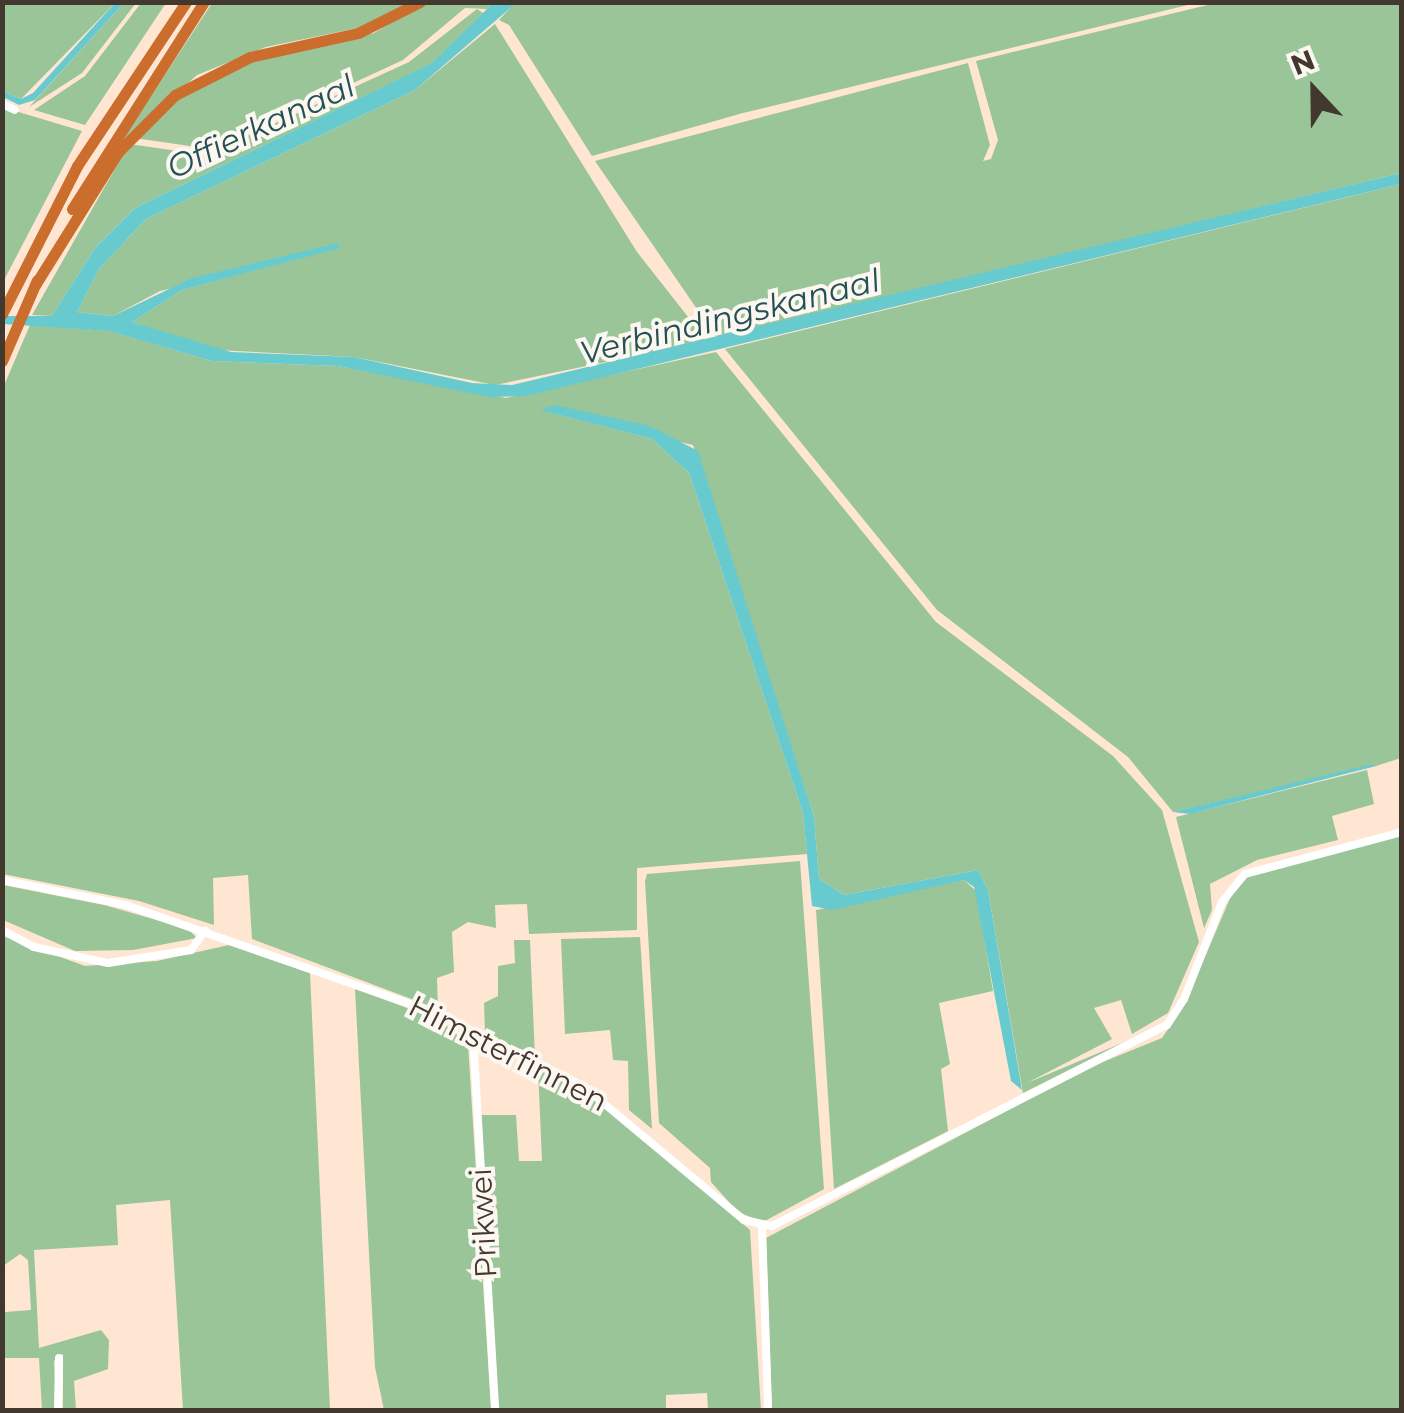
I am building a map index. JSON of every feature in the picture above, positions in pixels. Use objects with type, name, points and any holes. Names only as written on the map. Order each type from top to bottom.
[{"type":"highway","points":[[2,314],[77,166],[184,2]]},
{"type":"highway","points":[[5,356],[34,285],[93,170],[204,2]]},
{"type":"highway","points":[[34,285],[118,152],[175,95],[250,57],[358,34],[420,2]]},
{"type":"street","points":[[2,104],[15,110]]},
{"type":"street","points":[[768,1410],[762,1226],[802,1213],[1154,1034],[1184,999],[1222,902],[1245,874],[1402,832]]},
{"type":"street","name":"Himsterfinnen","points":[[2,880],[126,905],[434,1012],[473,1036],[613,1106],[744,1220],[762,1226]]},
{"type":"street","points":[[2,930],[34,947],[108,963],[191,950],[204,931]]},
{"type":"street","name":"Prikwei","points":[[473,1036],[495,1410]]},
{"type":"street","points":[[58,1410],[60,1358]]},
{"type":"green space","points":[[516,2],[1196,3],[743,113],[592,156],[509,25],[499,20]]},
{"type":"green space","points":[[2,3],[115,3],[21,99],[3,91]]},
{"type":"green space","points":[[124,3],[136,3],[82,73],[29,107]]},
{"type":"green space","points":[[141,3],[166,3],[85,125],[34,110],[85,76]]},
{"type":"green space","points":[[212,3],[413,3],[372,25],[266,47],[197,75],[121,142]]},
{"type":"green space","points":[[424,3],[493,3],[487,9],[465,8],[403,60],[211,149],[134,138],[170,102],[235,66],[374,33]]},
{"type":"green space","points":[[1216,3],[1401,3],[1401,173],[717,338],[595,161],[968,63],[990,145],[983,161],[991,159],[998,140],[976,61]]},
{"type":"green space","points":[[477,9],[483,13],[433,63],[135,208],[95,248],[52,316],[32,315],[129,144],[206,155],[409,62]]},
{"type":"green space","points":[[495,24],[637,252],[707,341],[495,385],[354,357],[215,350],[132,322],[182,290],[340,247],[160,291],[113,316],[77,312],[99,269],[146,219],[415,90]]},
{"type":"green space","points":[[2,107],[82,131],[3,282],[2,282]]},
{"type":"green space","points":[[1401,184],[1401,758],[1376,766],[1173,812],[1128,757],[937,610],[725,349]]},
{"type":"green space","points":[[30,325],[110,331],[212,361],[338,366],[506,398],[716,352],[936,622],[1113,756],[1162,810],[1199,942],[1168,1013],[1132,1034],[1121,1000],[1094,1008],[1112,1039],[1027,1083],[1127,1041],[1023,1093],[988,890],[978,870],[844,895],[819,879],[814,817],[693,445],[541,410],[652,439],[689,473],[803,813],[807,854],[637,868],[637,930],[529,934],[527,904],[495,905],[496,928],[468,922],[452,932],[454,972],[437,978],[438,1009],[252,939],[248,875],[213,878],[214,925],[139,901],[3,874],[2,390]]},
{"type":"green space","points":[[1367,770],[1374,804],[1332,816],[1338,840],[1257,860],[1210,884],[1212,910],[1204,928],[1176,817]]},
{"type":"green space","points":[[1401,835],[1401,1410],[772,1410],[766,1238],[1088,1068],[1162,1038],[1184,1006],[1231,896],[1251,873]]},
{"type":"green space","points":[[800,861],[824,1189],[763,1222],[738,1212],[711,1182],[710,1168],[659,1123],[645,881],[647,874]]},
{"type":"green space","points":[[964,880],[976,891],[993,991],[939,1003],[950,1064],[941,1069],[948,1131],[834,1189],[816,910]]},
{"type":"green space","points":[[3,885],[104,905],[188,929],[197,938],[133,950],[75,951],[3,920]]},
{"type":"green space","points":[[3,936],[85,966],[157,961],[229,945],[310,973],[330,1410],[183,1410],[170,1200],[116,1205],[118,1245],[34,1250],[39,1348],[101,1330],[109,1340],[108,1369],[74,1381],[76,1410],[63,1410],[63,1354],[54,1361],[57,1410],[42,1410],[39,1358],[3,1358],[2,1281],[5,1312],[31,1310],[28,1260],[20,1254],[3,1266]]},
{"type":"green space","points":[[640,937],[652,1129],[629,1110],[628,1061],[613,1060],[610,1030],[565,1034],[561,939]]},
{"type":"green space","points":[[514,940],[530,940],[535,1058],[485,1034],[484,1003],[498,996],[498,966],[515,963]]},
{"type":"green space","points":[[355,989],[440,1020],[468,1044],[491,1410],[384,1410],[375,1367]]},
{"type":"green space","points":[[538,1068],[586,1091],[750,1230],[761,1410],[708,1410],[707,1393],[666,1395],[666,1410],[498,1410],[480,1115],[516,1115],[519,1161],[542,1161]]},
{"type":"water","points":[[115,3],[124,3],[35,100],[19,105],[3,97],[3,91],[21,99],[33,93]]},
{"type":"water","points":[[493,3],[516,3],[415,90],[146,219],[99,269],[77,312],[113,316],[192,278],[338,243],[340,248],[182,290],[132,322],[231,352],[354,357],[472,383],[512,385],[1401,173],[1401,184],[526,396],[489,397],[338,366],[212,361],[109,331],[3,324],[2,316],[52,316],[95,248],[135,208],[432,63]]},
{"type":"water","points":[[555,405],[650,426],[698,451],[814,817],[819,879],[844,895],[978,870],[988,890],[1022,1090],[1011,1081],[974,887],[964,880],[832,910],[812,906],[803,813],[689,473],[652,439],[540,410]]},
{"type":"water","points":[[1368,765],[1376,766],[1190,814],[1173,812]]},
{"type":"water label","name":"Offierkanaal","points":[[261,127]]},
{"type":"water label","name":"Verbindingskanaal","points":[[730,317]]}]
